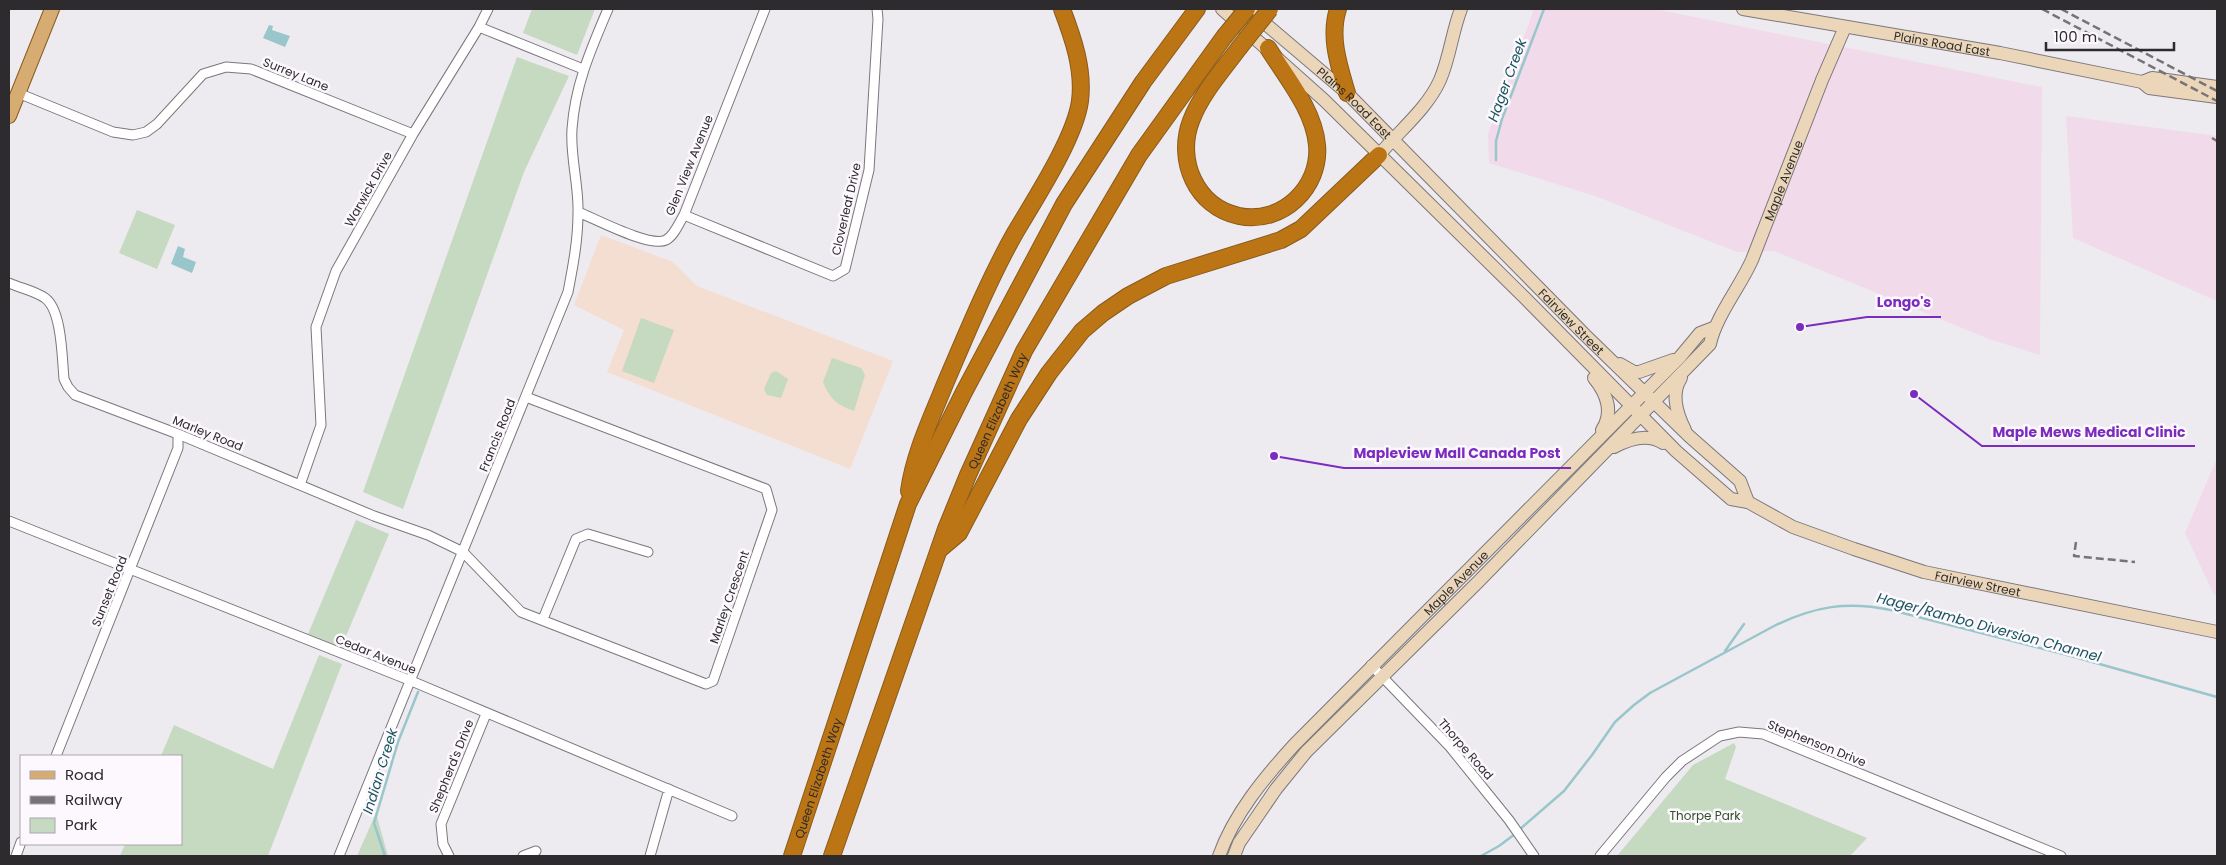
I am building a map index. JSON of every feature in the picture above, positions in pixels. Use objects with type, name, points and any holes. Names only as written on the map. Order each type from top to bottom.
[{"type":"highway","points":[[908,504],[912,467],[966,335],[1006,249],[1055,163],[1072,128],[1080,101],[1079,69],[1073,38],[1062,9]]},
{"type":"highway","name":"Queen Elizabeth Way","points":[[832,856],[939,551],[968,475],[1024,351],[1139,155],[1224,37],[1248,9]]},
{"type":"highway","points":[[1268,48],[1312,121],[1316,134],[1318,154],[1311,181],[1299,198],[1274,213],[1252,218],[1231,214],[1208,200],[1194,183],[1186,160],[1186,137],[1194,112],[1208,90],[1270,9]]},
{"type":"highway","points":[[1338,9],[1335,24],[1335,46],[1348,93]]},
{"type":"highway","name":"Queen Elizabeth Way","points":[[792,856],[908,504],[968,383],[1064,204],[1143,82],[1193,13]]},
{"type":"highway","points":[[939,551],[958,533],[1019,419],[1049,373],[1082,331],[1103,313],[1128,296],[1166,276],[1281,240],[1302,229],[1379,155]]},
{"type":"main road","points":[[9,116],[52,9]]},
{"type":"main road","name":"Plains Road East","points":[[1222,9],[1268,48],[1324,100],[1379,155]]},
{"type":"main road","name":"Plains Road East","points":[[1248,9],[1348,93],[1392,140],[1419,110],[1440,80],[1461,9]]},
{"type":"main road","name":"Plains Road East","points":[[1743,9],[2000,52],[2142,82],[2149,88],[2217,97]]},
{"type":"main road","name":"Maple Avenue","points":[[1234,856],[1239,843],[1290,771],[1342,714],[1382,678],[1710,344],[1713,328],[1743,282],[1822,80],[1845,27]]},
{"type":"main road","name":"Plains Road East","points":[[2142,82],[2152,78],[2217,87]]},
{"type":"main road","points":[[1379,155],[1392,140]]},
{"type":"main road","name":"Fairview Street","points":[[1392,140],[1654,403],[1740,481],[1748,502]]},
{"type":"main road","name":"Fairview Street","points":[[1379,155],[1676,451],[1730,499],[1748,502],[1793,527],[1924,572],[2217,632]]},
{"type":"main road","name":"Maple Avenue","points":[[1219,856],[1235,822],[1270,771],[1371,665],[1680,357],[1700,334],[1713,328]]},
{"type":"main road","points":[[1560,335],[1602,388],[1607,399],[1609,409],[1607,422],[1594,441]]},
{"type":"main road","points":[[1597,347],[1634,372],[1657,367],[1680,357]]},
{"type":"main road","points":[[1689,366],[1675,391],[1680,418],[1689,436]]},
{"type":"main road","points":[[1605,451],[1624,442],[1648,437],[1658,440],[1676,451]]},
{"type":"street","name":"Warwick Drive","points":[[300,485],[321,425],[316,327],[336,271],[413,134],[479,27],[488,9]]},
{"type":"street","name":"Francis Road","points":[[339,856],[568,292],[576,256],[578,212],[572,131],[575,102],[583,69],[608,9]]},
{"type":"street","name":"Glen View Avenue","points":[[578,212],[646,240],[657,242],[666,240],[672,235],[684,215],[765,9]]},
{"type":"street","name":"Cloverleaf Drive","points":[[684,215],[833,276],[845,269],[869,170],[878,20],[877,9]]},
{"type":"street","points":[[479,27],[583,69]]},
{"type":"street","name":"Surrey Lane","points":[[18,93],[113,132],[133,135],[146,132],[157,124],[203,74],[226,67],[251,69],[413,134]]},
{"type":"street","name":"Marley Road","points":[[9,283],[44,297],[53,305],[57,315],[64,379],[75,395],[178,434],[374,516],[428,535],[463,552]]},
{"type":"street","name":"Marley Crescent","points":[[463,552],[522,612],[706,684],[713,681],[772,510],[766,489],[526,397]]},
{"type":"street","name":"Sunset Road","points":[[56,755],[178,448],[178,434]]},
{"type":"street","name":"Cedar Avenue","points":[[9,520],[409,680],[732,816]]},
{"type":"street","points":[[542,619],[576,539],[582,535],[588,534],[648,552]]},
{"type":"street","name":"Thorpe Road","points":[[1371,665],[1450,747],[1509,820],[1534,856]]},
{"type":"street","name":"Shepherd's Drive","points":[[449,856],[443,844],[442,824],[486,714]]},
{"type":"street","name":"Stephenson Drive","points":[[1600,856],[1666,777],[1682,761],[1720,736],[1739,732],[1763,734],[2061,856]]},
{"type":"street","points":[[650,856],[669,789]]},
{"type":"street","points":[[524,856],[536,851]]},
{"type":"shaded area","points":[[1534,9],[1655,9],[2042,87],[2040,355],[1989,339],[1774,251],[1737,252],[1595,196],[1489,163],[1488,134]]},
{"type":"shaded area","points":[[2066,116],[2217,136],[2217,301],[2073,238]]},
{"type":"shaded area","points":[[601,235],[673,262],[697,286],[893,361],[850,469],[607,372],[624,330],[574,305]]},
{"type":"shaded area","points":[[2217,458],[2217,596],[2214,595],[2185,533]]},
{"type":"green space","points":[[532,9],[595,9],[577,55],[523,33]]},
{"type":"green space","points":[[517,57],[569,76],[524,172],[403,509],[363,492]]},
{"type":"green space","points":[[137,210],[175,225],[157,269],[119,253]]},
{"type":"green space","points":[[641,318],[674,330],[654,383],[622,371]]},
{"type":"green space","points":[[832,358],[861,368],[865,375],[854,411],[835,401],[828,393],[823,382]]},
{"type":"green space","points":[[776,371],[788,379],[781,398],[767,395],[764,389],[771,373]]},
{"type":"green space","points":[[356,520],[389,534],[341,648],[308,634]]},
{"type":"green space","points":[[319,655],[342,664],[268,856],[120,856],[125,845],[182,845],[182,755],[161,755],[174,725],[273,769]]},
{"type":"green space","name":"Thorpe Park","points":[[1734,743],[1736,747],[1725,779],[1867,838],[1850,856],[1617,856],[1693,765]]},
{"type":"green space","points":[[376,813],[388,856],[357,856]]},
{"type":"water","points":[[269,25],[273,26],[272,30],[290,36],[285,47],[263,38]]},
{"type":"water","points":[[178,246],[185,249],[183,257],[196,262],[192,273],[171,264]]},
{"type":"waterway","name":"Hager Creek","points":[[1496,160],[1496,141],[1502,119],[1544,9]]},
{"type":"waterway","name":"Hager/Rambo Diversion Channel","points":[[1519,830],[1564,791],[1615,722],[1650,693],[1774,626],[1803,614],[1831,607],[1860,606],[1891,610],[2071,656],[2217,697]]},
{"type":"waterway","name":"Hager Creek","points":[[1725,651],[1744,624]]},
{"type":"waterway","name":"Indian Creek","points":[[385,856],[374,823],[398,742],[418,692]]},
{"type":"waterway","name":"Hager/Rambo Diversion Channel","points":[[1481,856],[1515,834]]},
{"type":"railway","points":[[2042,9],[2217,101]]},
{"type":"railway","points":[[2061,9],[2217,91]]},
{"type":"railway","points":[[2212,138],[2217,141]]},
{"type":"railway","points":[[2076,542],[2074,556],[2135,562]]},
{"type":"place","name":"Longo's","points":[[1800,327]]},
{"type":"place","name":"Maple Mews Medical Clinic","points":[[1914,394]]},
{"type":"place","name":"Mapleview Mall Canada Post","points":[[1274,456]]}]
